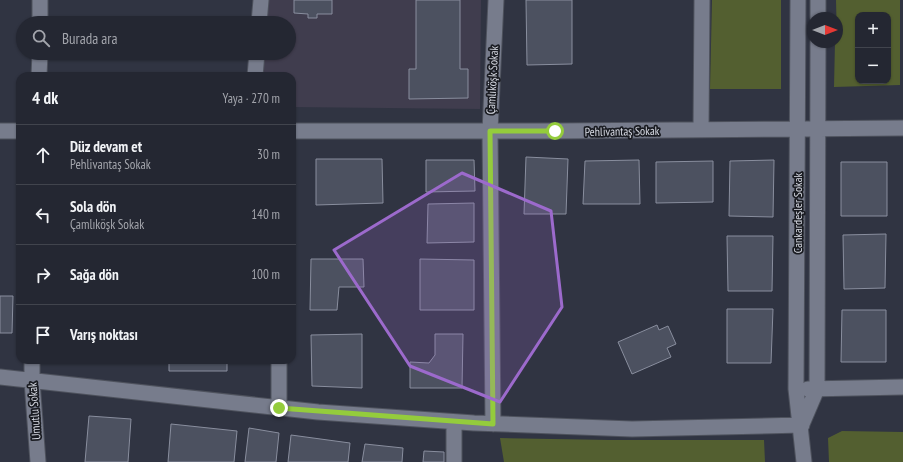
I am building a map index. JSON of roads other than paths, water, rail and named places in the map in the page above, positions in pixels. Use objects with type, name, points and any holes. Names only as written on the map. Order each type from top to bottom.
[{"type":"street","points":[[40,0],[40,16]]},
{"type":"street","points":[[260,16],[261,0]]},
{"type":"street","name":"Çamlıköşk Sokak","points":[[493,424],[490,131],[496,0]]},
{"type":"street","points":[[701,130],[702,0]]},
{"type":"street","name":"Cankardeşler Sokak","points":[[798,0],[796,389],[802,425],[804,462]]},
{"type":"street","points":[[818,0],[818,12]]},
{"type":"street","name":"Cankardeşler Sokak","points":[[802,425],[817,389],[818,48]]},
{"type":"street","points":[[39,72],[40,60]]},
{"type":"street","points":[[255,72],[256,60]]},
{"type":"street","name":"Pehlivantaş Sokak","points":[[296,131],[903,128]]},
{"type":"street","points":[[0,131],[16,131]]},
{"type":"street","name":"Umutlu Sokak","points":[[32,364],[38,462]]},
{"type":"street","points":[[279,364],[279,408]]},
{"type":"street","points":[[0,377],[279,408],[454,422],[632,429],[802,425]]},
{"type":"street","points":[[796,389],[903,387]]},
{"type":"street","points":[[454,422],[454,462]]}]
